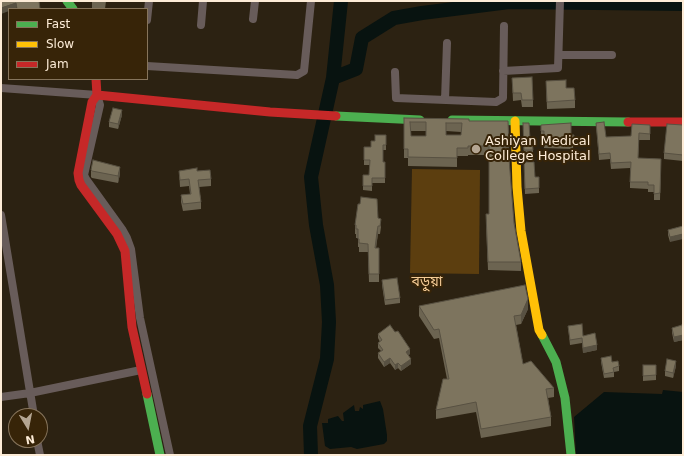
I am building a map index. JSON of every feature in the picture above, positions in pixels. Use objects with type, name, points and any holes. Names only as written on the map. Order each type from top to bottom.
[{"type":"street","points":[[201,25],[203,1]]},
{"type":"street","points":[[253,19],[255,1]]},
{"type":"street","points":[[148,66],[297,75],[304,71],[310,1]]},
{"type":"street","points":[[503,71],[558,68],[560,5]]},
{"type":"street","points":[[394,72],[396,98],[492,102],[501,100],[503,98],[504,26]]},
{"type":"street","points":[[445,100],[447,42]]},
{"type":"street","points":[[559,55],[612,55]]},
{"type":"street","points":[[96,80],[97,95],[92,102],[78,173],[79,180],[81,185],[106,214],[122,229],[131,249],[140,318],[170,455]]},
{"type":"street","points":[[1,88],[97,95],[270,112],[363,118],[427,120]]},
{"type":"street","points":[[443,120],[683,122]]},
{"type":"street","points":[[515,121],[517,187],[521,231],[539,330],[556,362],[565,398],[571,455]]},
{"type":"street","points":[[1,214],[33,408]]},
{"type":"street","points":[[106,214],[122,242],[125,251],[132,328],[160,455]]},
{"type":"street","points":[[1,397],[30,393],[141,370]]},
{"type":"shaded area","points":[[412,169],[480,170],[479,274],[410,273]]},
{"type":"shaded area","points":[[663,390],[683,392],[683,455],[576,455],[574,417],[604,392],[662,394]]},
{"type":"shaded area","points":[[380,401],[383,409],[387,435],[387,441],[384,444],[357,449],[351,447],[330,449],[325,446],[322,423],[328,423],[328,419],[338,416],[342,421],[344,421],[343,413],[354,405],[355,411],[359,411],[360,407],[363,409],[363,405]]},
{"type":"building","points":[[1,1],[39,1],[40,8],[17,8],[16,3],[1,8]]},
{"type":"building","points":[[532,77],[533,100],[522,100],[521,93],[513,93],[512,78]]},
{"type":"building","points":[[566,80],[566,88],[574,88],[575,100],[547,102],[546,81]]},
{"type":"building","points":[[113,108],[122,110],[118,124],[109,122]]},
{"type":"building","points":[[404,118],[508,121],[509,147],[503,147],[503,158],[509,158],[514,223],[521,262],[488,262],[486,214],[489,214],[489,146],[468,146],[468,148],[457,148],[457,158],[408,157],[408,149],[404,149]],"holes":[[[410,122],[426,122],[426,136],[411,136]],[[446,123],[462,123],[461,135],[446,135]]]},
{"type":"building","points":[[604,122],[606,137],[631,136],[632,124],[650,125],[650,134],[639,133],[638,158],[661,159],[660,193],[654,194],[654,185],[648,185],[648,182],[630,182],[631,162],[611,163],[610,153],[599,154],[596,123]]},
{"type":"building","points":[[523,123],[529,123],[530,139],[532,138],[533,150],[524,150]]},
{"type":"building","points":[[571,123],[571,135],[574,135],[573,144],[544,143],[544,131],[541,131],[541,125]]},
{"type":"building","points":[[667,124],[683,125],[683,155],[664,153]]},
{"type":"building","points":[[375,135],[386,135],[386,145],[383,145],[385,178],[372,178],[372,186],[363,186],[363,175],[369,175],[370,160],[364,160],[364,147],[371,147],[371,141],[375,141]]},
{"type":"building","points":[[93,160],[120,167],[118,176],[92,171]]},
{"type":"building","points":[[524,162],[534,162],[535,177],[539,177],[539,188],[525,189]]},
{"type":"building","points":[[197,168],[197,171],[210,170],[211,179],[198,180],[201,202],[183,204],[181,195],[191,194],[189,179],[180,180],[179,171]]},
{"type":"building","points":[[361,197],[377,199],[378,218],[381,219],[380,226],[378,226],[375,248],[379,248],[379,274],[369,274],[368,244],[359,243],[358,239],[358,229],[356,229],[355,225],[358,204],[360,204]]},
{"type":"building","points":[[683,226],[683,234],[670,237],[668,230]]},
{"type":"building","points":[[397,278],[400,298],[385,300],[382,280]]},
{"type":"building","points":[[525,285],[528,299],[521,315],[514,316],[523,364],[531,361],[554,388],[546,389],[551,417],[481,429],[476,402],[436,410],[443,379],[449,379],[439,329],[434,330],[419,306]]},
{"type":"building","points":[[582,324],[583,336],[595,333],[597,345],[583,348],[582,338],[570,340],[568,326]]},
{"type":"building","points":[[390,325],[395,332],[398,331],[410,349],[406,352],[411,359],[401,366],[398,363],[395,365],[390,358],[384,362],[378,353],[383,350],[378,343],[382,340],[378,334]]},
{"type":"building","points":[[682,325],[683,335],[674,337],[672,328]]},
{"type":"building","points":[[611,356],[612,362],[618,361],[619,366],[613,368],[614,372],[604,374],[601,358]]},
{"type":"building","points":[[667,359],[676,361],[673,373],[665,371]]},
{"type":"building","points":[[643,365],[656,365],[656,375],[643,376]]},
{"type":"waterway","points":[[311,455],[310,426],[327,359],[329,322],[327,285],[316,225],[311,177],[333,78],[341,1]]},
{"type":"waterway","points":[[333,78],[356,69],[362,38],[394,18],[509,2],[683,4]]},
{"type":"traffic: fast","points":[[67,1],[72,8]]},
{"type":"traffic: fast","points":[[336,116],[420,120]]},
{"type":"traffic: fast","points":[[452,120],[628,122]]},
{"type":"traffic: fast","points":[[542,335],[556,362],[565,398],[571,455]]},
{"type":"traffic: fast","points":[[147,394],[160,455]]},
{"type":"traffic: slow","points":[[515,121],[517,187],[521,231],[539,330],[542,335]]},
{"type":"traffic: jam","points":[[96,80],[97,95],[92,102],[78,173],[79,180],[81,185],[117,234],[125,251],[132,327],[147,394]]},
{"type":"traffic: jam","points":[[97,95],[270,112],[336,116]]},
{"type":"traffic: jam","points":[[628,122],[683,122]]},
{"type":"place","name":"Ashiyan Medical College Hospital","points":[[476,149]]},
{"type":"district","name":"বড়ুয়া","points":[[427,282]]}]
